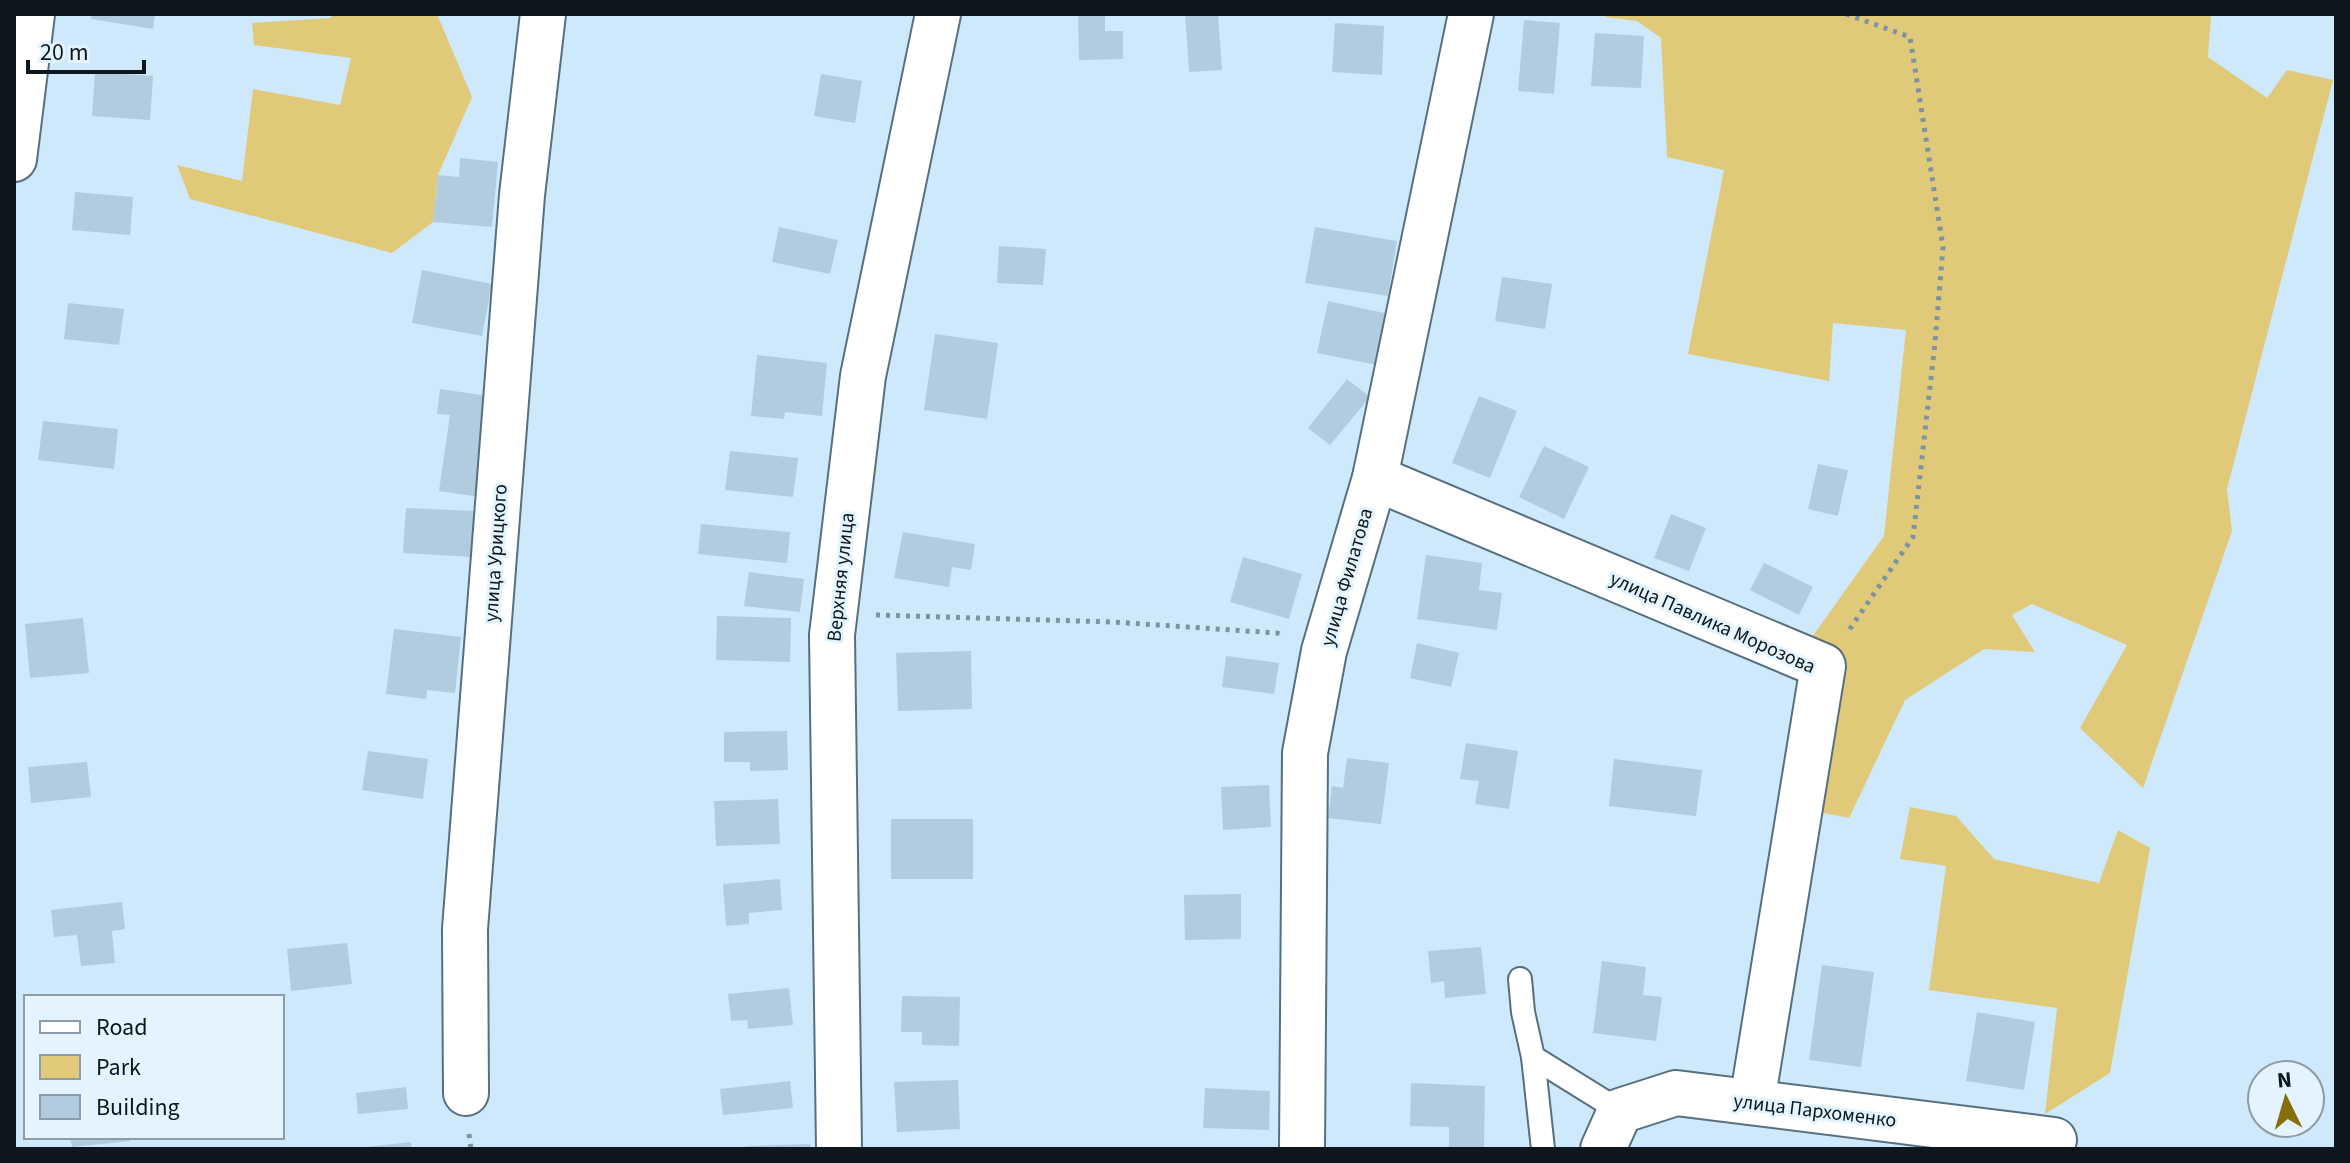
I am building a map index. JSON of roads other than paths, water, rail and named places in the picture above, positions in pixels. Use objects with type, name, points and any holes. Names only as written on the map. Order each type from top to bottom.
[{"type":"street","points":[[14,159],[32,14]]},
{"type":"street","name":"улица Урицкого","points":[[466,1093],[465,929],[522,195],[543,14]]},
{"type":"street","name":"Верхняя улица","points":[[839,1149],[832,635],[863,376],[938,14]]},
{"type":"street","name":"улица Филатова","points":[[1302,1149],[1305,753],[1324,651],[1375,478],[1471,14]]},
{"type":"street","name":"улица Павлика Морозова","points":[[1375,478],[1823,666],[1752,1102]]},
{"type":"street","name":"улица Пархоменко","points":[[1612,1130],[1676,1093],[2054,1140]]},
{"type":"lane","points":[[1520,979],[1523,1012],[1533,1057],[1543,1149]]},
{"type":"lane","points":[[1533,1057],[1612,1130]]}]
